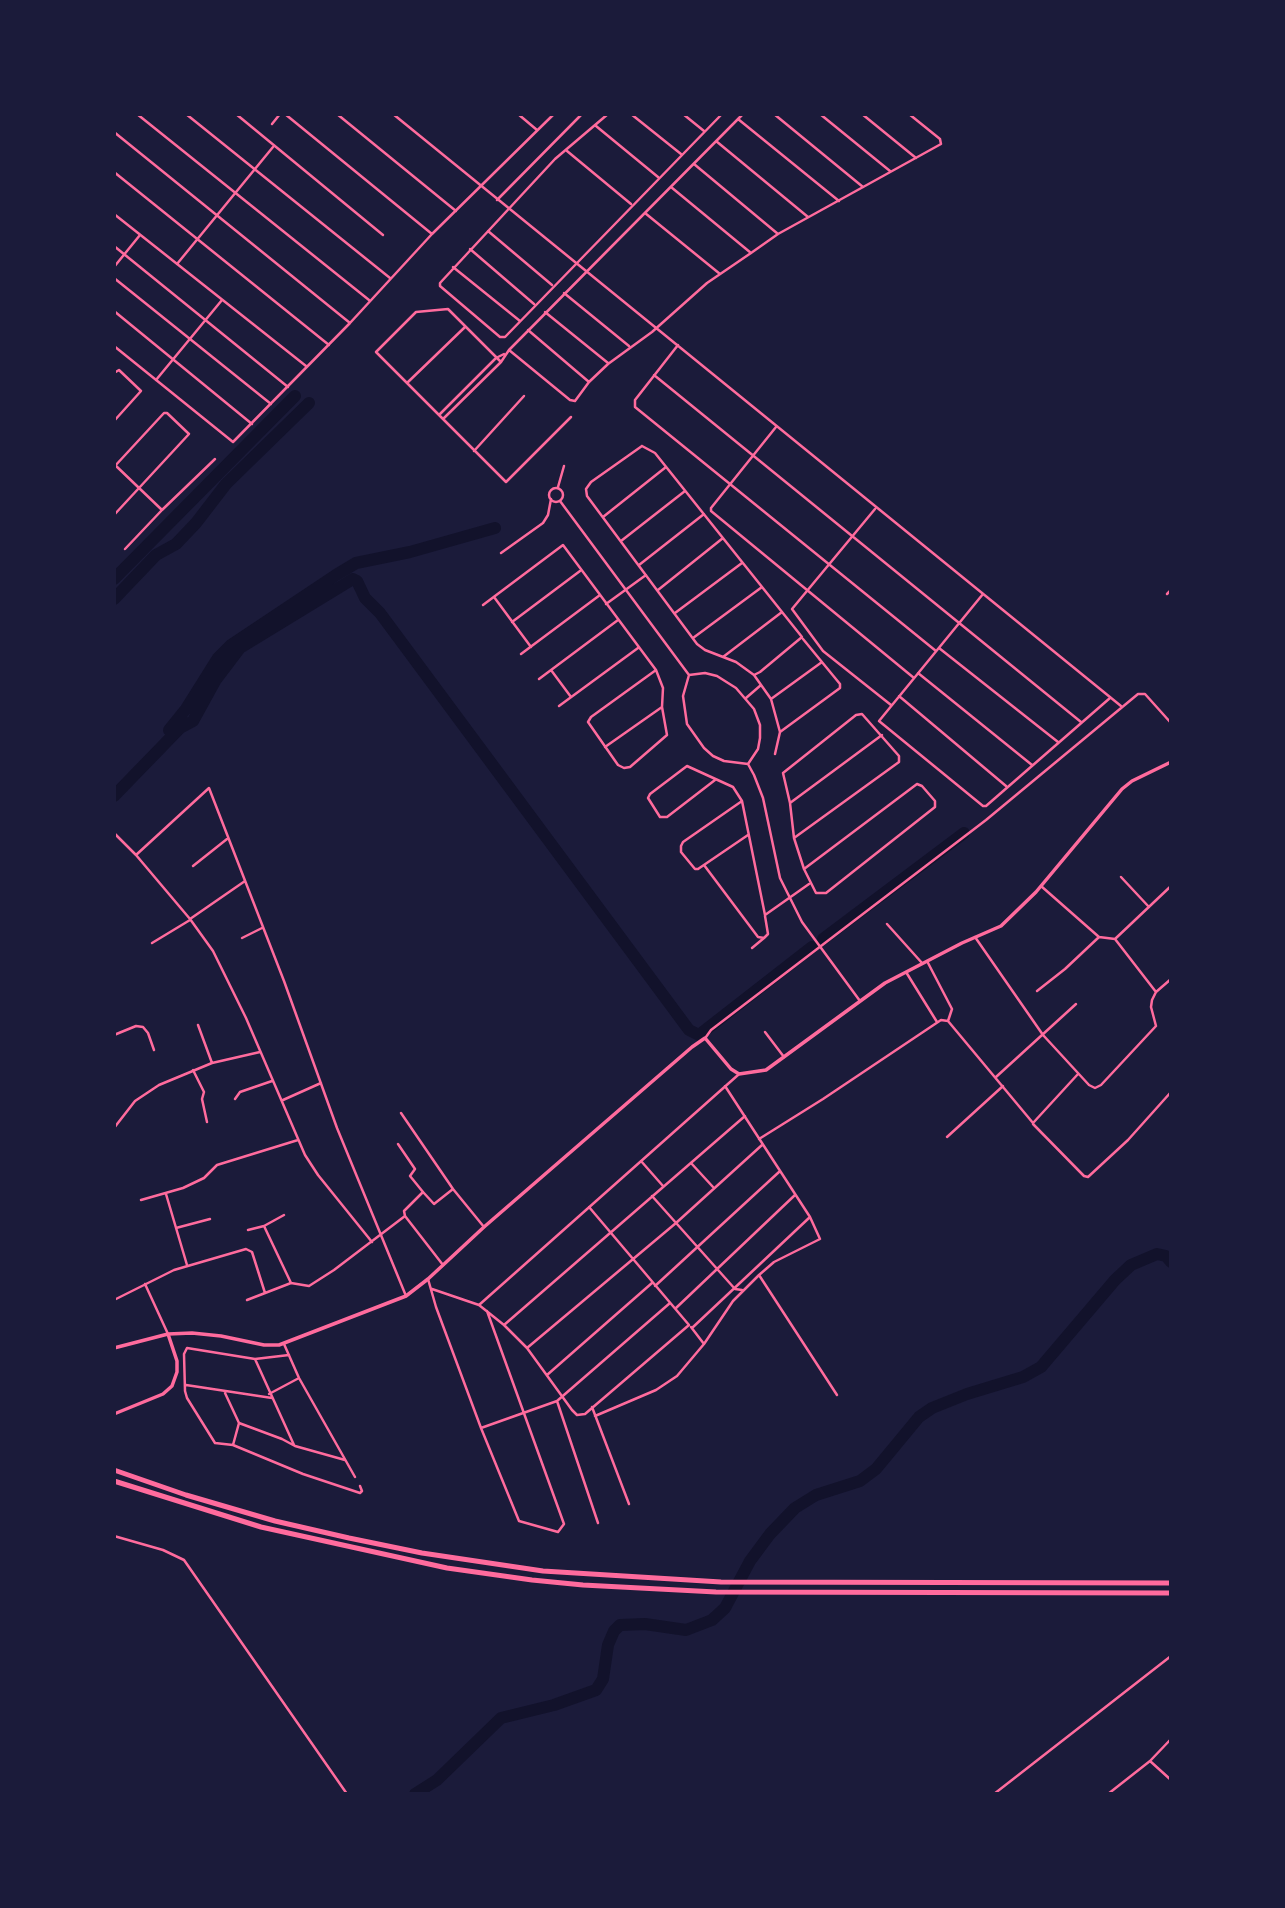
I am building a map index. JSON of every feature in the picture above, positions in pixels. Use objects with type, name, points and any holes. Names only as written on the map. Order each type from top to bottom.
[{"type":"highway","points":[[114,1470],[275,1521],[422,1553],[543,1571],[754,1583],[1171,1583]]},
{"type":"highway","points":[[114,1481],[261,1527],[447,1568],[583,1585],[754,1593],[1171,1593]]},
{"type":"street","points":[[137,114],[370,300]]},
{"type":"street","points":[[186,114],[390,278]]},
{"type":"street","points":[[236,114],[383,235]]},
{"type":"street","points":[[272,124],[282,114],[432,234]]},
{"type":"street","points":[[337,114],[456,211]]},
{"type":"street","points":[[393,114],[1121,706]]},
{"type":"street","points":[[518,114],[537,130]]},
{"type":"street","points":[[114,345],[233,442],[329,345],[432,234],[554,114]]},
{"type":"street","points":[[496,199],[582,114]]},
{"type":"street","points":[[608,114],[568,151],[555,159],[440,283],[440,286],[500,337],[505,337],[631,204],[722,114]]},
{"type":"street","points":[[631,114],[681,154]]},
{"type":"street","points":[[683,114],[704,131]]},
{"type":"street","points":[[774,114],[863,187]]},
{"type":"street","points":[[820,114],[890,172]]},
{"type":"street","points":[[862,114],[916,158]]},
{"type":"street","points":[[508,351],[571,401],[575,401],[608,363],[658,328],[720,274],[778,234],[942,141],[909,114]]},
{"type":"street","points":[[443,419],[501,362],[508,351],[586,270],[740,116],[839,201]]},
{"type":"street","points":[[596,126],[659,177]]},
{"type":"street","points":[[114,132],[350,323]]},
{"type":"street","points":[[716,141],[808,217]]},
{"type":"street","points":[[177,264],[274,146]]},
{"type":"street","points":[[568,151],[631,204]]},
{"type":"street","points":[[694,164],[778,234]]},
{"type":"street","points":[[114,172],[329,345]]},
{"type":"street","points":[[671,187],[751,253]]},
{"type":"street","points":[[645,213],[720,274]]},
{"type":"street","points":[[114,214],[307,367]]},
{"type":"street","points":[[488,231],[554,286]]},
{"type":"street","points":[[114,267],[140,235]]},
{"type":"street","points":[[114,246],[288,387]]},
{"type":"street","points":[[470,249],[536,305]]},
{"type":"street","points":[[453,267],[520,321]]},
{"type":"street","points":[[114,278],[271,404]]},
{"type":"street","points":[[564,293],[630,347]]},
{"type":"street","points":[[156,380],[222,300]]},
{"type":"street","points":[[501,362],[448,309],[416,312],[376,352],[506,482],[571,416]]},
{"type":"street","points":[[114,311],[252,424]]},
{"type":"street","points":[[545,312],[608,363]]},
{"type":"street","points":[[407,383],[465,326]]},
{"type":"street","points":[[528,330],[589,382]]},
{"type":"street","points":[[677,345],[635,400],[635,407],[829,564],[1058,742]]},
{"type":"street","points":[[439,415],[496,358],[508,351]]},
{"type":"street","points":[[114,373],[119,370],[141,391],[114,421]]},
{"type":"street","points":[[654,375],[1081,722]]},
{"type":"street","points":[[474,450],[524,396]]},
{"type":"street","points":[[114,515],[139,488],[188,435],[167,413],[164,413],[114,465],[139,488],[162,509]]},
{"type":"street","points":[[776,427],[711,511],[914,678]]},
{"type":"street","points":[[775,754],[780,732],[771,699],[754,675],[736,662],[705,650],[693,638],[587,496],[586,489],[591,482],[642,446],[651,449],[667,467],[840,684],[840,688],[780,732]]},
{"type":"street","points":[[125,549],[162,509],[215,460]]},
{"type":"street","points":[[558,487],[564,466]]},
{"type":"street","points":[[603,517],[667,467]]},
{"type":"street","points":[[500,553],[543,523],[548,515],[551,490],[558,487]]},
{"type":"street","points":[[558,487],[563,491],[561,501]]},
{"type":"street","points":[[621,541],[685,490]]},
{"type":"street","points":[[551,499],[561,501],[689,676]]},
{"type":"street","points":[[876,508],[794,606],[793,612],[823,651],[891,705]]},
{"type":"street","points":[[639,565],[705,514]]},
{"type":"street","points":[[658,590],[723,538]]},
{"type":"street","points":[[483,605],[563,545],[656,670],[663,688],[662,707],[667,736],[630,767],[618,765],[589,724],[589,720],[656,670]]},
{"type":"street","points":[[675,613],[743,562]]},
{"type":"street","points":[[512,622],[581,570]]},
{"type":"street","points":[[606,604],[646,575]]},
{"type":"street","points":[[693,638],[762,587]]},
{"type":"street","points":[[1167,594],[1171,590]]},
{"type":"street","points":[[983,594],[880,722],[983,806],[1112,699]]},
{"type":"street","points":[[522,654],[600,595]]},
{"type":"street","points":[[494,597],[531,647]]},
{"type":"street","points":[[723,657],[782,612]]},
{"type":"street","points":[[539,679],[618,620]]},
{"type":"street","points":[[754,675],[802,638]]},
{"type":"street","points":[[559,706],[638,648]]},
{"type":"street","points":[[771,699],[822,662]]},
{"type":"street","points":[[551,670],[571,697]]},
{"type":"street","points":[[689,676],[705,673],[717,676],[736,688],[758,715],[758,749],[748,764]]},
{"type":"street","points":[[918,673],[1032,765]]},
{"type":"street","points":[[689,676],[683,696],[684,712],[687,724],[697,740],[713,756],[724,761],[748,764]]},
{"type":"street","points":[[746,698],[761,685]]},
{"type":"street","points":[[114,1348],[169,1334],[192,1333],[264,1345],[284,1342],[406,1296],[711,1030],[986,820],[1121,706],[1138,694],[1145,694],[1171,723]]},
{"type":"street","points":[[899,696],[1007,786]]},
{"type":"street","points":[[605,747],[662,707]]},
{"type":"street","points":[[794,838],[899,762],[899,756],[882,735],[862,714],[856,715],[785,769],[783,779],[790,803],[794,838],[804,869],[809,884],[816,893],[826,893],[930,812],[936,801],[922,786],[917,784],[911,787],[804,869]]},
{"type":"street","points":[[790,803],[882,735]]},
{"type":"street","points":[[479,1305],[739,1074],[766,1070],[905,971],[1001,926],[1041,886],[1122,789],[1132,780],[1171,762]]},
{"type":"street","points":[[748,764],[759,786],[775,862],[789,897],[802,922],[860,1001]]},
{"type":"street","points":[[715,780],[667,817],[660,817],[648,798],[650,793],[687,766],[733,787],[742,801],[768,934],[752,948]]},
{"type":"street","points":[[136,855],[209,788],[285,981],[321,1083],[406,1296]]},
{"type":"street","points":[[742,801],[681,846],[681,852],[695,869],[748,835]]},
{"type":"street","points":[[114,833],[136,855],[209,945],[228,979],[298,1140],[318,1175],[372,1242]]},
{"type":"street","points":[[193,866],[227,839]]},
{"type":"street","points":[[705,865],[758,936],[764,938]]},
{"type":"street","points":[[1121,877],[1149,907]]},
{"type":"street","points":[[152,943],[245,881]]},
{"type":"street","points":[[765,915],[809,884]]},
{"type":"street","points":[[1041,886],[1099,937],[1115,939],[1156,992]]},
{"type":"street","points":[[1115,939],[1171,886]]},
{"type":"street","points":[[887,924],[924,962],[951,1009],[948,1021]]},
{"type":"street","points":[[242,938],[262,928]]},
{"type":"street","points":[[975,937],[1043,1035],[1089,1086],[1095,1088],[1116,1070],[1156,1026],[1151,1007],[1156,992],[1171,979]]},
{"type":"street","points":[[1037,991],[1099,937]]},
{"type":"street","points":[[905,971],[937,1022]]},
{"type":"street","points":[[995,1078],[1076,1004]]},
{"type":"street","points":[[759,1139],[944,1019],[1033,1123],[1088,1177],[1128,1140],[1171,1092]]},
{"type":"street","points":[[114,1034],[136,1026],[143,1027],[154,1050]]},
{"type":"street","points":[[198,1026],[212,1063]]},
{"type":"street","points":[[765,1032],[784,1058]]},
{"type":"street","points":[[705,1038],[739,1074]]},
{"type":"street","points":[[114,1128],[127,1108],[143,1095],[212,1063],[260,1052]]},
{"type":"street","points":[[193,1070],[204,1092],[202,1099],[207,1122]]},
{"type":"street","points":[[1033,1123],[1078,1074]]},
{"type":"street","points":[[235,1099],[240,1092],[272,1081]]},
{"type":"street","points":[[282,1101],[321,1083]]},
{"type":"street","points":[[595,1416],[656,1390],[677,1376],[704,1344],[742,1290],[774,1262],[820,1239],[810,1217],[725,1086]]},
{"type":"street","points":[[947,1137],[1003,1086]]},
{"type":"street","points":[[401,1113],[453,1188],[484,1227]]},
{"type":"street","points":[[504,1325],[745,1116]]},
{"type":"street","points":[[141,1200],[204,1178],[217,1165],[298,1140]]},
{"type":"street","points":[[398,1144],[415,1169],[410,1176],[434,1204],[453,1188]]},
{"type":"street","points":[[527,1348],[676,1223],[763,1144]]},
{"type":"street","points":[[640,1161],[663,1186]]},
{"type":"street","points":[[691,1163],[713,1188]]},
{"type":"street","points":[[547,1374],[654,1285],[779,1171]]},
{"type":"street","points":[[423,1192],[405,1210],[405,1216],[443,1265]]},
{"type":"street","points":[[166,1193],[187,1265]]},
{"type":"street","points":[[676,1309],[795,1195]]},
{"type":"street","points":[[652,1196],[735,1289],[742,1290]]},
{"type":"street","points":[[589,1207],[704,1344]]},
{"type":"street","points":[[248,1230],[264,1226],[285,1215]]},
{"type":"street","points":[[247,1300],[291,1283],[309,1286],[405,1216]]},
{"type":"street","points":[[431,1289],[479,1305],[504,1325],[527,1348],[577,1415],[585,1415],[735,1289],[810,1217]]},
{"type":"street","points":[[176,1228],[210,1219]]},
{"type":"street","points":[[264,1226],[291,1283]]},
{"type":"street","points":[[114,1300],[187,1265],[250,1250],[265,1294]]},
{"type":"street","points":[[759,1275],[837,1395]]},
{"type":"street","points":[[428,1279],[481,1428],[519,1521],[558,1532],[564,1524],[486,1311]]},
{"type":"street","points":[[114,1414],[163,1394],[172,1386],[177,1372],[177,1361],[169,1334],[145,1284]]},
{"type":"street","points":[[481,1428],[557,1401],[670,1303]]},
{"type":"street","points":[[284,1342],[299,1378],[355,1477]]},
{"type":"street","points":[[289,1355],[255,1359],[187,1348],[184,1354],[187,1398],[213,1441],[233,1445],[303,1474],[360,1493],[360,1486]]},
{"type":"street","points":[[255,1359],[295,1446]]},
{"type":"street","points":[[270,1394],[299,1378]]},
{"type":"street","points":[[185,1384],[272,1398]]},
{"type":"street","points":[[225,1392],[239,1423],[233,1445]]},
{"type":"street","points":[[557,1401],[598,1523]]},
{"type":"street","points":[[592,1407],[629,1504]]},
{"type":"street","points":[[239,1423],[295,1446],[345,1461]]},
{"type":"street","points":[[114,1536],[183,1558],[347,1794]]},
{"type":"street","points":[[994,1794],[1171,1656]]},
{"type":"street","points":[[1108,1794],[1150,1761],[1171,1739]]},
{"type":"street","points":[[1150,1761],[1171,1780]]},
{"type":"waterway","points":[[114,579],[295,396]]},
{"type":"waterway","points":[[114,599],[156,555],[176,544],[226,484],[309,403]]},
{"type":"waterway","points":[[169,730],[186,709],[218,658],[231,645],[336,575],[356,563],[410,552],[495,528]]},
{"type":"waterway","points":[[114,796],[180,728],[193,721],[215,681],[240,648],[353,579],[689,1030],[699,1035],[812,947]]},
{"type":"waterway","points":[[823,939],[964,833]]},
{"type":"waterway","points":[[415,1794],[437,1780],[501,1718],[554,1705],[596,1690],[603,1679],[608,1645],[620,1625],[645,1624],[686,1630],[712,1620],[725,1608],[750,1561],[770,1534],[795,1508],[816,1495],[860,1481],[876,1469],[919,1417],[932,1408],[1023,1377],[1041,1367],[1131,1265],[1157,1254],[1166,1256],[1171,1262]]}]
